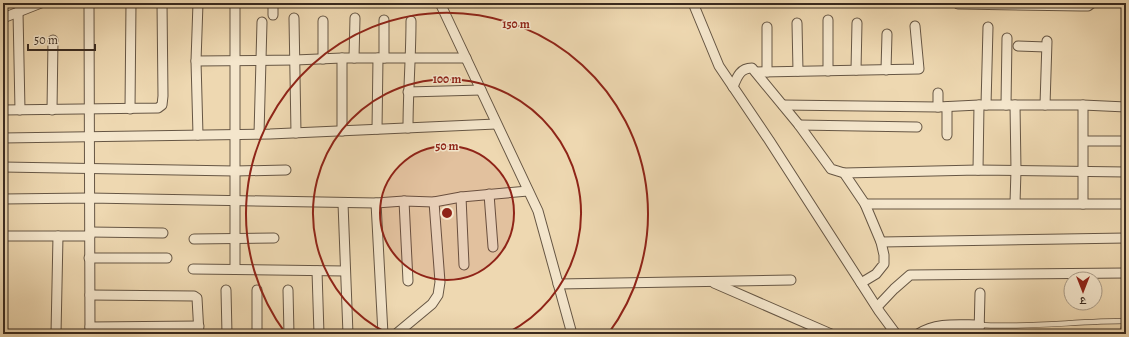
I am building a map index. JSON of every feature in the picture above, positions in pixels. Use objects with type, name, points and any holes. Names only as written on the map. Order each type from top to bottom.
[{"type":"street","points":[[3,18],[41,3]]},
{"type":"street","points":[[89,3],[90,331],[199,330],[197,298],[194,296],[90,295]]},
{"type":"street","points":[[130,109],[131,3]]},
{"type":"street","points":[[3,110],[158,108],[162,105],[163,96],[162,3]]},
{"type":"street","points":[[198,3],[196,60],[198,135]]},
{"type":"street","points":[[235,3],[235,270]]},
{"type":"street","points":[[273,3],[273,15]]},
{"type":"street","points":[[440,3],[538,211],[572,334]]},
{"type":"street","points":[[693,3],[719,66],[896,334]]},
{"type":"street","points":[[958,4],[1088,6],[1092,3]]},
{"type":"street","points":[[18,12],[20,110]]},
{"type":"street","points":[[294,18],[296,133]]},
{"type":"street","points":[[354,58],[355,18]]},
{"type":"street","points":[[377,129],[384,20]]},
{"type":"street","points":[[828,20],[828,71]]},
{"type":"street","points":[[323,21],[323,59]]},
{"type":"street","points":[[408,128],[411,21]]},
{"type":"street","points":[[259,134],[262,22]]},
{"type":"street","points":[[798,23],[798,71]]},
{"type":"street","points":[[856,70],[857,23]]},
{"type":"street","points":[[767,26],[767,72]]},
{"type":"street","points":[[756,72],[919,69],[915,26]]},
{"type":"street","points":[[978,170],[988,27]]},
{"type":"street","points":[[886,70],[888,34]]},
{"type":"street","points":[[1007,38],[1010,105],[1016,170],[1015,203]]},
{"type":"street","points":[[52,110],[53,40]]},
{"type":"street","points":[[1018,46],[1046,44],[1045,105]]},
{"type":"street","points":[[342,58],[342,131]]},
{"type":"street","points":[[196,60],[466,58]]},
{"type":"street","points":[[733,87],[739,73],[748,68],[752,68],[799,125],[831,169],[844,173],[978,170],[1083,170],[1126,172]]},
{"type":"street","points":[[408,92],[481,90]]},
{"type":"street","points":[[938,93],[938,107]]},
{"type":"street","points":[[783,105],[938,107],[983,105],[1084,105],[1126,107]]},
{"type":"street","points":[[1083,204],[1084,105]]},
{"type":"street","points":[[947,107],[947,135]]},
{"type":"street","points":[[3,138],[296,133],[496,124]]},
{"type":"street","points":[[799,125],[917,127]]},
{"type":"street","points":[[1084,141],[1126,142]]},
{"type":"street","points":[[3,167],[235,171],[286,170]]},
{"type":"street","points":[[844,173],[865,204],[881,242],[884,255],[884,264],[876,274],[861,283]]},
{"type":"street","points":[[3,199],[89,198],[376,203],[404,201],[434,202],[461,196],[528,191]]},
{"type":"street","points":[[489,194],[493,248]]},
{"type":"street","points":[[461,196],[464,265]]},
{"type":"street","points":[[404,201],[408,281]]},
{"type":"street","points":[[396,334],[432,304],[438,295],[440,282],[434,202]]},
{"type":"street","points":[[343,203],[348,334]]},
{"type":"street","points":[[376,203],[383,334]]},
{"type":"street","points":[[865,204],[1126,204]]},
{"type":"street","points":[[3,236],[163,233]]},
{"type":"street","points":[[56,334],[58,236]]},
{"type":"street","points":[[194,239],[274,238]]},
{"type":"street","points":[[881,242],[1126,238]]},
{"type":"street","points":[[89,258],[167,258]]},
{"type":"street","points":[[193,269],[345,271]]},
{"type":"street","points":[[317,271],[319,334]]},
{"type":"street","points":[[877,307],[910,275],[1126,273]]},
{"type":"street","points":[[558,284],[791,280]]},
{"type":"street","points":[[711,281],[831,334]]},
{"type":"street","points":[[226,290],[227,334]]},
{"type":"street","points":[[257,290],[257,334]]},
{"type":"street","points":[[288,290],[289,334]]},
{"type":"street","points":[[918,334],[926,329],[942,324],[980,330],[980,293]]},
{"type":"street","points":[[1126,328],[1126,334]]},
{"type":"lane","points":[[980,330],[1091,321],[1126,321]]}]
